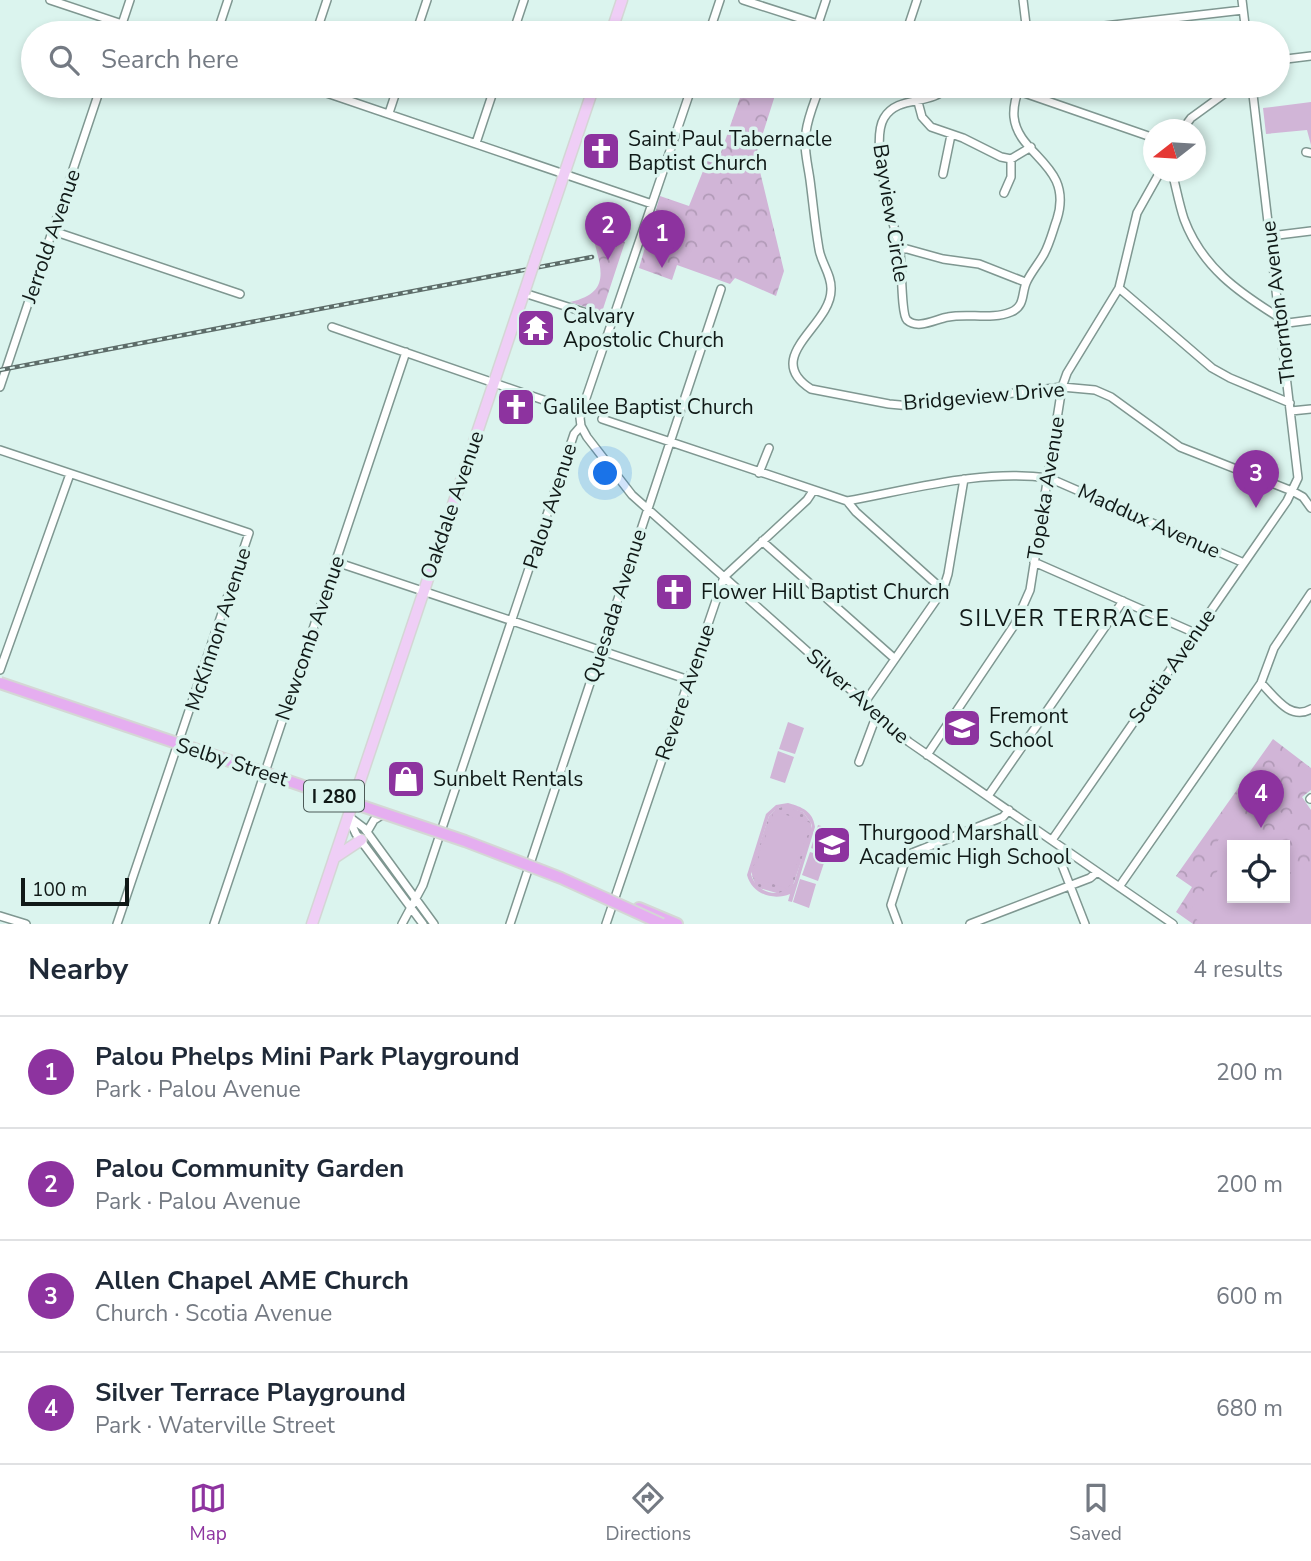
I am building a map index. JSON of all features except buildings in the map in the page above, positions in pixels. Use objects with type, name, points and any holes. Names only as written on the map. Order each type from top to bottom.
[{"type":"highway","name":"I 280","points":[[2,682],[489,844],[553,870],[664,924]]},
{"type":"highway","name":"I 280","points":[[2,682],[476,845],[561,878],[664,924]]},
{"type":"highway","points":[[626,904],[677,924]]},
{"type":"main road","points":[[615,21],[622,0]]},
{"type":"main road","name":"Oakdale Avenue","points":[[312,924],[590,98]]},
{"type":"main road","points":[[334,858],[364,836]]},
{"type":"street","points":[[50,0],[113,21]]},
{"type":"street","points":[[123,21],[130,0]]},
{"type":"street","points":[[221,21],[228,0]]},
{"type":"street","points":[[320,21],[327,0]]},
{"type":"street","points":[[420,21],[427,0]]},
{"type":"street","points":[[517,21],[524,0]]},
{"type":"street","points":[[713,21],[720,0]]},
{"type":"street","points":[[743,0],[809,21]]},
{"type":"street","points":[[819,21],[826,0]]},
{"type":"street","points":[[910,21],[917,0]]},
{"type":"street","points":[[1023,0],[1026,21]]},
{"type":"street","points":[[1242,0],[1244,21]]},
{"type":"street","points":[[1148,21],[1243,10]]},
{"type":"street","points":[[1290,59],[1311,56]]},
{"type":"street","name":"Jerrold Avenue","points":[[0,387],[97,98]]},
{"type":"street","points":[[343,98],[652,204]]},
{"type":"street","points":[[389,113],[394,98]]},
{"type":"street","points":[[476,143],[491,98]]},
{"type":"street","name":"Palou Avenue","points":[[402,924],[416,900],[441,831],[574,434],[581,426],[581,413],[688,98]]},
{"type":"street","name":"Bridgeview Drive","points":[[816,98],[808,121],[805,144],[819,249],[829,277],[831,292],[824,314],[795,350],[793,360],[798,378],[811,389],[889,404],[911,405],[1062,387],[1095,390],[1111,397],[1180,447],[1292,491]]},
{"type":"street","name":"Bayview Circle","points":[[928,98],[902,103],[891,109],[883,120],[879,133],[899,250],[903,313],[911,323],[921,324],[966,315],[1009,313],[1021,303],[1025,282],[1045,252],[1060,203],[1060,192],[1053,175],[1018,130],[1014,119],[1016,98]]},
{"type":"street","points":[[1046,98],[1143,134]]},
{"type":"street","points":[[1190,119],[1218,98]]},
{"type":"street","name":"Thornton Avenue","points":[[1253,98],[1298,478],[1292,491]]},
{"type":"street","points":[[918,102],[926,123],[986,151],[1011,159],[1031,147]]},
{"type":"street","points":[[943,174],[951,135]]},
{"type":"street","points":[[1004,193],[1011,177],[1011,159]]},
{"type":"street","name":"Topeka Avenue","points":[[927,755],[1015,624],[1030,590],[1062,387],[1119,288],[1137,213],[1154,182]]},
{"type":"street","points":[[1175,182],[1184,219],[1199,251],[1239,292],[1280,321],[1311,320]]},
{"type":"street","points":[[52,231],[240,294]]},
{"type":"street","points":[[1270,236],[1311,231]]},
{"type":"street","points":[[899,250],[907,249],[943,259],[979,264],[1025,282]]},
{"type":"street","points":[[1119,288],[1212,368],[1290,407],[1311,409]]},
{"type":"street","name":"Quesada Avenue","points":[[510,924],[721,289]]},
{"type":"street","points":[[524,293],[612,321]]},
{"type":"street","points":[[332,327],[581,413]]},
{"type":"street","name":"Newcomb Avenue","points":[[214,924],[406,352]]},
{"type":"street","points":[[602,419],[847,501],[943,590]]},
{"type":"street","name":"Silver Avenue","points":[[581,426],[586,437],[625,486],[647,508],[877,714],[927,755],[1173,924]]},
{"type":"street","points":[[759,473],[769,448]]},
{"type":"street","points":[[0,450],[70,474],[0,670]]},
{"type":"street","name":"McKinnon Avenue","points":[[70,474],[249,533],[180,744],[117,924]]},
{"type":"street","name":"Maddux Avenue","points":[[847,501],[964,479],[1027,475],[1049,478],[1244,563]]},
{"type":"street","points":[[865,702],[943,590],[964,479]]},
{"type":"street","name":"Revere Avenue","points":[[606,924],[724,577],[807,500],[813,491]]},
{"type":"street","points":[[1292,491],[1303,497],[1311,508]]},
{"type":"street","name":"Scotia Avenue","points":[[1052,840],[1292,491]]},
{"type":"street","points":[[762,541],[895,659]]},
{"type":"street","points":[[336,562],[689,680]]},
{"type":"street","points":[[1034,562],[1195,633]]},
{"type":"street","points":[[1119,887],[1261,683],[1274,648],[1311,593]]},
{"type":"street","points":[[988,796],[1123,601]]},
{"type":"street","name":"Selby Street","points":[[2,682],[529,862],[614,900]]},
{"type":"street","points":[[1261,683],[1295,713],[1304,713],[1311,709]]},
{"type":"street","points":[[859,762],[877,714]]},
{"type":"street","points":[[898,924],[891,905],[907,855],[1003,817],[1009,810]]},
{"type":"street","points":[[364,836],[374,820],[386,813]]},
{"type":"street","points":[[348,816],[434,924]]},
{"type":"street","points":[[364,836],[423,924]]},
{"type":"street","points":[[1063,848],[1060,860],[1085,924]]},
{"type":"street","points":[[970,924],[1097,872]]},
{"type":"street","points":[[0,916],[26,924]]},
{"type":"green space","points":[[740,98],[774,98],[756,155],[784,271],[776,296],[735,278],[730,284],[677,265],[672,280],[639,268],[660,196],[689,206],[707,161],[717,164]]},
{"type":"green space","points":[[1311,102],[1311,145],[1307,130],[1266,134],[1263,108]]},
{"type":"green space","points":[[592,232],[625,242],[602,312],[570,302],[584,297],[599,284],[600,266]]},
{"type":"green space","points":[[788,722],[804,728],[795,754],[779,749]]},
{"type":"green space","points":[[1273,739],[1311,768],[1311,790],[1302,797],[1311,810],[1311,924],[1193,924],[1176,912],[1192,887],[1176,876]]},
{"type":"green space","points":[[778,751],[794,757],[785,783],[770,778]]},
{"type":"green space","points":[[1255,768],[1278,784],[1268,798],[1245,782]]},
{"type":"green space","points":[[1244,784],[1267,800],[1258,813],[1235,797]]},
{"type":"green space","points":[[788,803],[802,808],[812,817],[815,827],[792,902],[788,901],[790,894],[777,897],[758,891],[747,875],[766,814],[776,805]],"holes":[[[781,807],[803,812],[812,826],[794,883],[783,892],[776,893],[758,886],[751,874],[769,816]]]},
{"type":"green space","points":[[784,806],[803,812],[811,823],[812,830],[793,885],[780,894],[759,888],[751,871],[769,816]]},
{"type":"green space","points":[[1275,808],[1296,823],[1289,833],[1268,818]]},
{"type":"green space","points":[[774,811],[811,823],[788,889],[752,877]]},
{"type":"green space","points":[[1233,819],[1258,837],[1257,840],[1227,840],[1227,855],[1215,845]]},
{"type":"green space","points":[[818,825],[834,830],[827,853],[811,848]]},
{"type":"green space","points":[[810,852],[826,857],[818,881],[802,875]]},
{"type":"green space","points":[[1227,857],[1227,903],[1290,903],[1290,874],[1299,865],[1311,873],[1311,924],[1203,924],[1188,913]]},
{"type":"green space","points":[[800,879],[816,884],[809,908],[793,902]]},
{"type":"railway","points":[[0,370],[592,257]]},
{"type":"place","name":"Saint Paul Tabernacle Baptist Church","points":[[601,151]]},
{"type":"place","name":"Palou Community Garden","points":[[608,260]]},
{"type":"place","name":"Palou Phelps Mini Park Playground","points":[[662,268]]},
{"type":"place","name":"Calvary Apostolic Church","points":[[536,328]]},
{"type":"place","name":"Galilee Baptist Church","points":[[516,407]]},
{"type":"place","name":"Allen Chapel AME Church","points":[[1256,508]]},
{"type":"place","name":"Flower Hill Baptist Church","points":[[674,592]]},
{"type":"place","name":"Fremont School","points":[[962,728]]},
{"type":"place","name":"Sunbelt Rentals","points":[[406,779]]},
{"type":"place","name":"Silver Terrace Playground","points":[[1261,828]]},
{"type":"place","name":"Thurgood Marshall Academic High School","points":[[832,845]]},
{"type":"district","name":"SILVER TERRACE","points":[[1065,618]]}]
